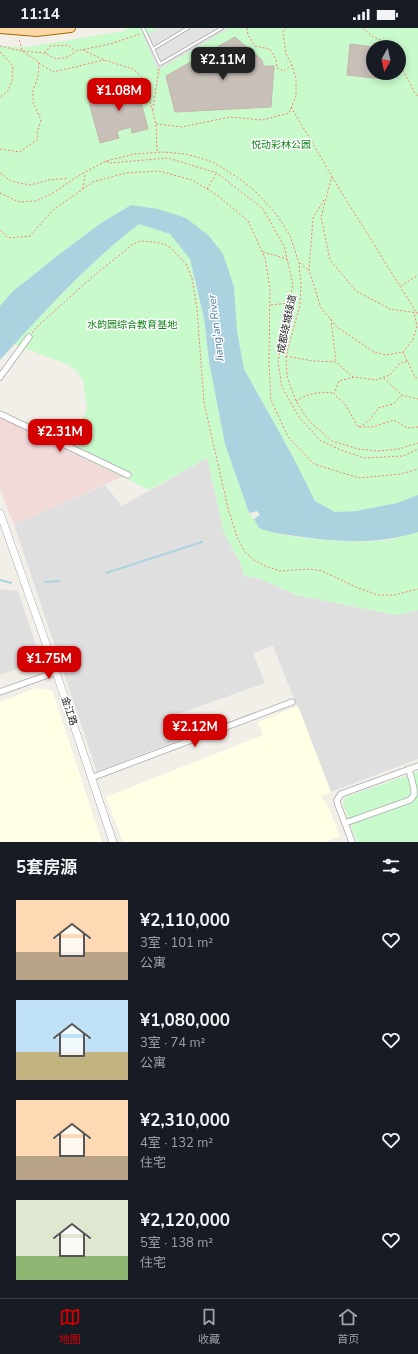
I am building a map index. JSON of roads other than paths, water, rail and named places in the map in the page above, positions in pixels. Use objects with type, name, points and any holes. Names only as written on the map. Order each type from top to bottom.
[{"type":"main road","points":[[0,29],[37,32],[71,28]]},
{"type":"street","points":[[0,377],[30,337]]},
{"type":"street","points":[[0,414],[128,475]]},
{"type":"street","name":"金江路","points":[[0,513],[56,672],[113,842]]},
{"type":"street","points":[[0,692],[56,672]]},
{"type":"street","points":[[91,778],[292,702]]},
{"type":"street","points":[[352,842],[337,800],[341,794],[418,766]]},
{"type":"street","points":[[345,823],[410,800],[414,795],[414,789],[409,769]]},
{"type":"lane","points":[[143,28],[160,64],[222,28]]},
{"type":"lane","points":[[153,50],[188,28]]},
{"type":"water","name":"Jiang'an River","points":[[131,205],[158,209],[186,218],[209,236],[223,254],[234,287],[237,331],[244,369],[293,457],[315,501],[335,512],[356,511],[397,503],[418,495],[418,532],[372,541],[341,541],[286,535],[259,528],[254,519],[260,515],[257,511],[249,513],[225,444],[209,361],[204,318],[190,259],[170,234],[139,224],[84,272],[0,360],[0,306],[12,292],[61,253],[101,223]]},
{"type":"waterway","points":[[106,573],[202,542]]},
{"type":"waterway","points":[[0,580],[11,583]]},
{"type":"waterway","points":[[45,582],[59,581]]},
{"type":"park label","name":"悦动彩林公园","points":[[281,145]]},
{"type":"park label","name":"水韵园综合教育基地","points":[[132,325]]}]
